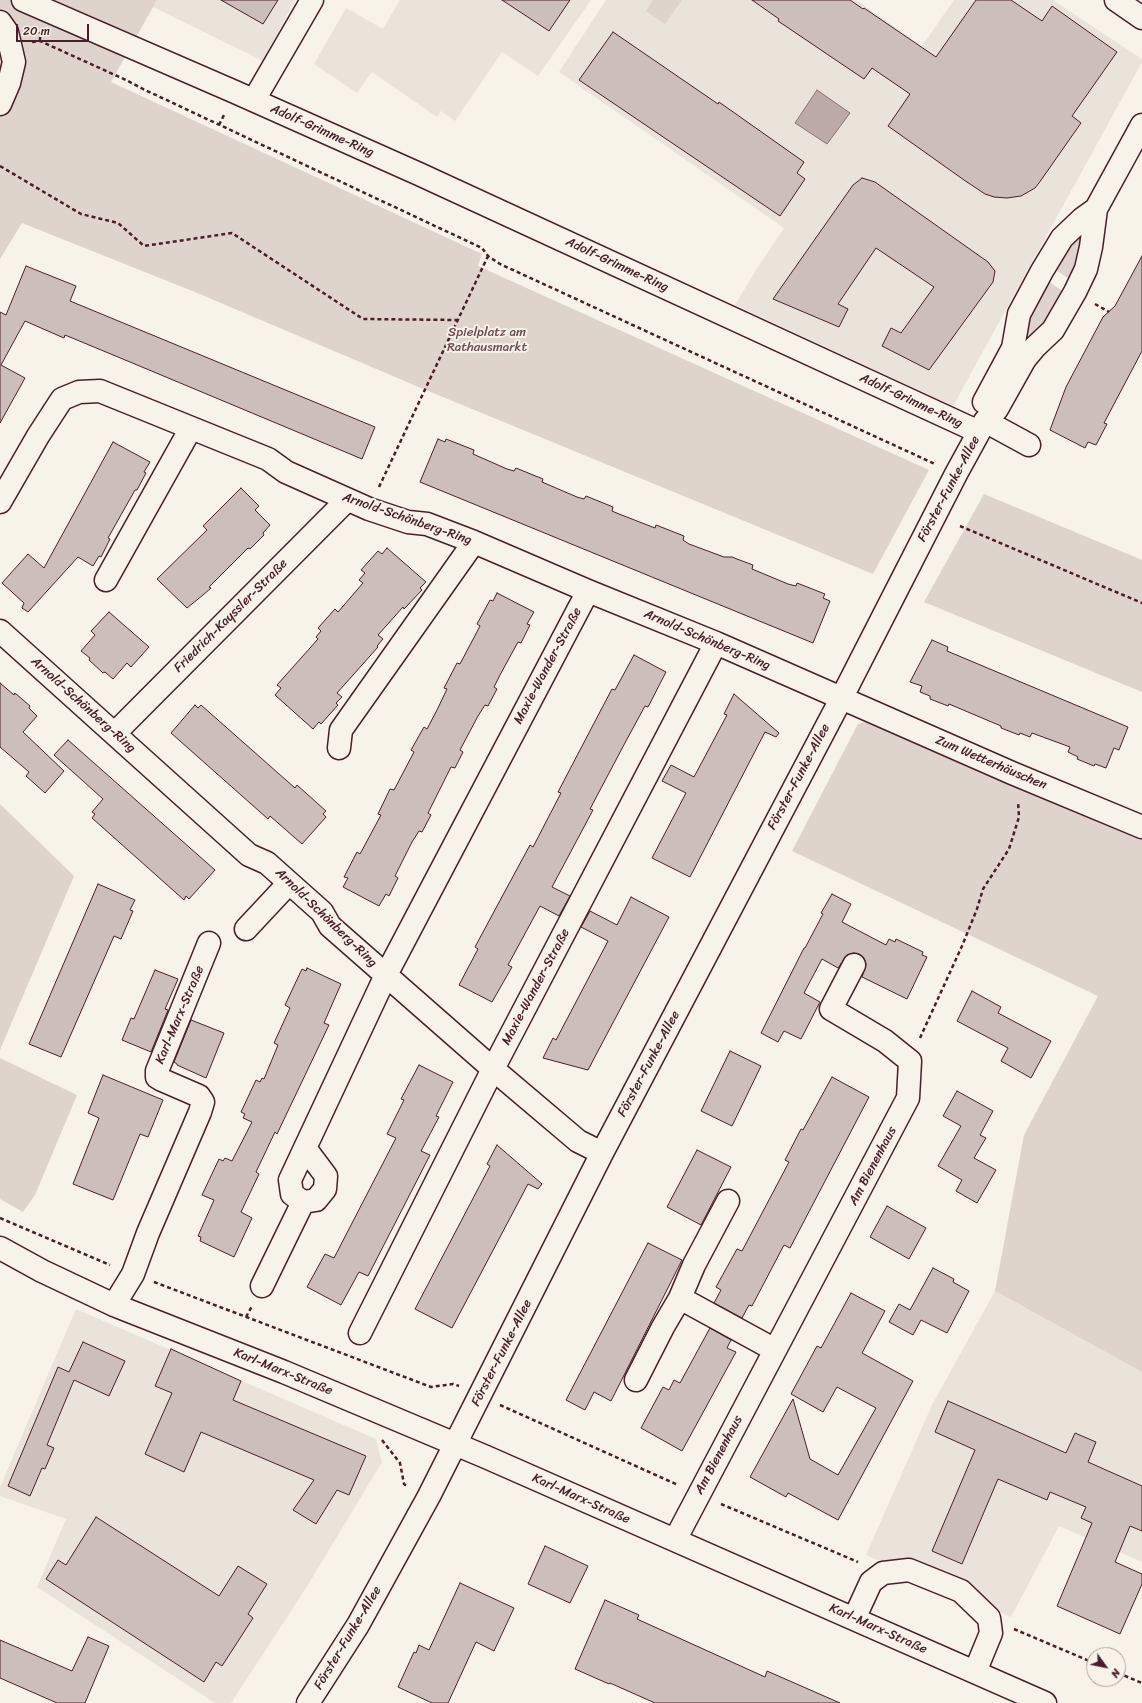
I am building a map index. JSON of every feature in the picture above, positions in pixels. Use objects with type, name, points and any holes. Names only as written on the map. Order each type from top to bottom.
[{"type":"street","name":"Adolf-Grimme-Ring","points":[[22,0],[254,100],[982,427],[1028,445]]},
{"type":"street","name":"Adolf-Grimme-Ring","points":[[254,100],[312,0]]},
{"type":"street","points":[[1116,0],[1142,18]]},
{"type":"street","points":[[0,22],[7,32],[14,62],[9,83],[0,104]]},
{"type":"street","name":"Förster-Funke-Allee","points":[[308,1703],[358,1625],[423,1508],[602,1153],[982,427],[998,409],[1025,359],[1053,330],[1075,292],[1086,269],[1091,247],[1096,209],[1142,126]]},
{"type":"street","name":"Förster-Funke-Allee","points":[[982,427],[984,403],[1013,348],[1019,314],[1022,308],[1062,238],[1082,219],[1096,209]]},
{"type":"street","name":"Arnold-Schönberg-Ring","points":[[0,502],[38,436],[62,399],[80,392],[100,391],[268,458],[286,472],[347,500],[408,522],[427,524],[474,542],[588,591],[716,643],[840,698]]},
{"type":"street","points":[[106,580],[191,428]]},
{"type":"street","name":"Friedrich-Kayssler-Straße","points":[[115,733],[347,500]]},
{"type":"street","points":[[339,748],[341,730],[474,542]]},
{"type":"street","name":"Maxie-Wander-Straße","points":[[303,1202],[292,1194],[290,1180],[304,1148],[386,975],[588,591]]},
{"type":"street","name":"Arnold-Schönberg-Ring","points":[[0,631],[250,855],[267,863],[290,883],[322,912],[330,926],[493,1069],[578,1141],[602,1153]]},
{"type":"street","name":"Maxie-Wander-Straße","points":[[360,1333],[493,1069],[716,643]]},
{"type":"street","name":"Zum Wetterhäuschen","points":[[840,698],[862,706],[1012,773],[1142,826]]},
{"type":"street","points":[[246,929],[290,883]]},
{"type":"street","name":"Karl-Marx-Straße","points":[[114,1305],[133,1274],[202,1107],[203,1102],[199,1096],[162,1080],[157,1077],[157,1071],[209,943]]},
{"type":"street","points":[[854,965],[831,1009],[885,1041],[910,1061]]},
{"type":"street","name":"Am Bienenhaus","points":[[675,1540],[908,1098],[910,1061]]},
{"type":"street","points":[[262,1286],[303,1202],[316,1200],[326,1189],[326,1176],[304,1148]]},
{"type":"street","points":[[636,1380],[663,1327],[680,1298],[694,1265],[728,1201]]},
{"type":"street","name":"Karl-Marx-Straße","points":[[0,1248],[42,1271],[114,1305],[284,1372],[456,1444],[1044,1703]]},
{"type":"street","points":[[680,1298],[775,1350]]},
{"type":"street","points":[[854,1619],[871,1582],[884,1573],[909,1570],[961,1592],[989,1618],[991,1633],[975,1672]]},
{"type":"path","points":[[10,46],[40,41],[47,44],[482,248],[488,256],[500,264],[937,465]]},
{"type":"path","points":[[0,166],[81,214],[118,223],[144,246],[232,233],[363,319],[457,320]]},
{"type":"path","points":[[369,509],[488,256]]},
{"type":"path","points":[[960,526],[1142,603]]},
{"type":"path","points":[[910,1061],[962,946],[977,909],[983,889],[1009,849],[1019,817],[1018,796],[1012,773]]},
{"type":"path","points":[[0,1218],[133,1274],[431,1387],[453,1384],[699,1494],[884,1573]]},
{"type":"path","points":[[989,1618],[1086,1660]]},
{"type":"path","points":[[1126,1676],[1142,1683]]},
{"type":"shaded area","points":[[157,0],[295,0],[263,61],[153,7]]},
{"type":"shaded area","points":[[400,0],[503,0],[549,31],[570,0],[591,0],[538,76],[502,52],[455,121],[441,111],[437,117],[372,72],[357,93],[314,64],[346,8],[383,29]]},
{"type":"shaded area","points":[[606,0],[856,0],[922,46],[954,0],[1053,0],[1142,59],[1142,62],[953,406],[735,305],[784,228],[559,72]]},
{"type":"shaded area","points":[[817,90],[850,113],[827,144],[795,123]]},
{"type":"shaded area","points":[[995,1291],[1142,1372],[1142,1562],[1059,1526],[1011,1617],[866,1555],[932,1405]]},
{"type":"shaded area","points":[[76,1309],[376,1439],[382,1462],[306,1588],[231,1703],[215,1703],[37,1587],[66,1519],[0,1496],[0,1487]]},
{"type":"green space","name":"Spielplatz am Rathausmarkt","points":[[0,0],[157,0],[111,82],[482,254],[478,266],[929,470],[873,574],[421,388],[195,292],[22,223],[0,259]]},
{"type":"green space","points":[[653,0],[682,0],[665,24],[646,11]]},
{"type":"green space","points":[[1084,233],[1074,282],[1051,267],[1058,254]]},
{"type":"green space","points":[[1045,279],[1067,294],[1022,353],[1025,329]]},
{"type":"green space","points":[[984,494],[1142,560],[1142,692],[924,602]]},
{"type":"green space","points":[[866,722],[1142,835],[1142,1372],[995,1291],[1024,1135],[1098,996],[792,851],[858,724]]},
{"type":"green space","points":[[0,804],[74,876],[0,1050]]},
{"type":"green space","points":[[0,1058],[77,1095],[35,1195],[23,1212],[0,1199]]},
{"type":"building","points":[[221,0],[278,0],[263,24]]},
{"type":"building","points":[[502,0],[570,0],[549,31]]},
{"type":"building","points":[[752,0],[850,0],[936,57],[976,0],[1011,0],[1042,21],[1052,6],[1117,52],[1072,116],[1081,123],[1035,188],[1021,196],[1007,198],[994,197],[985,194],[964,180],[888,126],[910,94],[872,68],[864,79],[778,21],[779,19]]},
{"type":"building","points":[[613,32],[718,104],[719,102],[804,162],[797,173],[805,179],[780,216],[579,80]]},
{"type":"building","points":[[862,178],[875,182],[988,262],[995,271],[993,282],[929,370],[882,346],[891,328],[901,333],[934,287],[876,248],[838,304],[848,309],[839,327],[773,299],[853,185]]},
{"type":"building","points":[[1142,256],[1142,351],[1104,423],[1107,424],[1096,445],[1088,442],[1085,448],[1050,430],[1066,387],[1103,317],[1115,306]]},
{"type":"building","points":[[26,266],[76,286],[70,301],[375,427],[362,459],[65,335],[64,338],[25,321],[1,365],[25,378],[0,423],[0,312],[6,315]]},
{"type":"building","points":[[438,439],[445,442],[446,439],[474,450],[473,454],[507,469],[514,471],[516,468],[543,479],[542,482],[577,497],[584,499],[586,496],[613,507],[612,511],[619,514],[655,528],[656,525],[684,536],[683,540],[689,544],[724,557],[732,557],[753,565],[752,569],[788,584],[796,586],[797,583],[825,594],[823,598],[830,601],[813,643],[420,482]]},
{"type":"building","points":[[113,442],[150,462],[144,472],[146,473],[108,538],[110,539],[101,557],[99,556],[93,566],[78,557],[28,612],[22,608],[24,603],[2,583],[28,554],[44,568]]},
{"type":"building","points":[[241,488],[259,506],[255,510],[270,525],[263,533],[264,535],[250,549],[248,548],[209,587],[211,588],[187,608],[157,579],[207,530],[203,526]]},
{"type":"building","points":[[387,548],[426,582],[420,588],[422,590],[404,609],[403,607],[378,635],[383,639],[377,646],[378,647],[337,693],[342,697],[336,703],[338,705],[321,724],[319,722],[313,729],[275,695],[281,688],[277,685],[318,639],[316,637],[321,631],[318,628],[335,609],[338,612],[363,583],[359,580],[365,573],[361,570],[378,551],[382,554]]},
{"type":"building","points":[[497,593],[534,612],[527,624],[530,625],[521,643],[518,642],[500,675],[494,687],[497,689],[488,706],[485,705],[478,716],[460,750],[463,752],[455,768],[451,767],[428,813],[431,815],[422,832],[419,831],[412,842],[395,876],[398,878],[389,896],[386,894],[379,906],[343,887],[348,878],[344,877],[357,852],[360,854],[381,815],[378,814],[390,789],[394,790],[414,752],[411,750],[424,727],[427,729],[447,689],[444,688],[457,663],[460,664],[480,626],[477,624],[490,600],[493,601]]},
{"type":"building","points":[[109,612],[149,647],[131,667],[127,663],[113,679],[105,672],[103,673],[89,660],[90,658],[81,651],[95,635],[91,631]]},
{"type":"building","points":[[932,640],[948,647],[947,651],[1128,727],[1119,750],[1114,748],[1106,768],[1095,764],[1094,766],[1077,759],[1078,757],[1068,752],[1070,747],[1032,733],[1030,737],[1020,733],[1019,735],[949,704],[948,706],[930,699],[930,696],[920,692],[922,686],[910,682]]},
{"type":"building","points":[[634,655],[666,672],[648,707],[645,706],[626,741],[590,809],[593,810],[552,887],[570,896],[559,916],[540,906],[508,965],[512,967],[492,1002],[459,985],[478,949],[475,947],[530,845],[533,847],[561,793],[558,792],[603,706],[612,689],[615,690]]},
{"type":"building","points":[[0,683],[30,706],[29,708],[37,716],[23,732],[64,771],[45,793],[26,776],[29,772],[0,747]]},
{"type":"building","points":[[734,694],[779,733],[776,737],[765,732],[690,877],[652,858],[686,793],[662,781],[671,765],[694,777],[727,715],[724,714]]},
{"type":"building","points":[[195,705],[198,708],[201,705],[295,788],[297,785],[326,811],[323,814],[326,817],[302,844],[270,816],[268,819],[171,733]]},
{"type":"building","points":[[68,740],[215,870],[189,899],[186,896],[184,900],[92,818],[95,814],[92,812],[103,799],[54,755]]},
{"type":"building","points":[[98,884],[135,900],[130,910],[133,911],[121,939],[114,936],[61,1057],[29,1044]]},
{"type":"building","points":[[832,894],[851,904],[842,922],[886,945],[889,939],[895,942],[896,939],[923,952],[922,955],[927,957],[907,999],[862,977],[866,964],[864,958],[859,954],[853,953],[847,955],[838,968],[822,959],[804,993],[820,1002],[801,1039],[784,1031],[778,1042],[761,1033]]},
{"type":"building","points":[[631,897],[669,917],[588,1070],[543,1058],[553,1038],[556,1040],[608,941],[581,927],[590,911],[617,925]]},
{"type":"building","points":[[307,968],[341,984],[324,1023],[329,1025],[277,1134],[275,1132],[256,1172],[259,1174],[241,1212],[252,1218],[234,1257],[200,1241],[201,1237],[198,1236],[214,1200],[202,1195],[219,1159],[223,1161],[225,1158],[232,1161],[252,1122],[243,1118],[245,1114],[241,1112],[256,1080],[260,1082],[262,1078],[264,1079],[278,1045],[274,1043],[290,1008],[285,1005],[302,969],[306,971]]},
{"type":"building","points":[[155,970],[178,979],[165,1009],[168,1010],[151,1052],[122,1040],[131,1018],[134,1019]]},
{"type":"building","points":[[972,991],[1001,1007],[998,1013],[1051,1041],[1031,1078],[1001,1061],[1008,1048],[957,1021]]},
{"type":"building","points":[[191,1020],[224,1033],[206,1078],[177,1065],[174,1062]]},
{"type":"building","points":[[730,1051],[761,1066],[732,1126],[701,1111]]},
{"type":"building","points":[[419,1065],[453,1082],[436,1116],[439,1117],[421,1151],[430,1155],[368,1276],[359,1272],[341,1305],[307,1287],[325,1254],[334,1258],[396,1138],[387,1134],[404,1100],[401,1099]]},
{"type":"building","points":[[103,1075],[163,1100],[148,1137],[140,1134],[113,1200],[73,1184],[99,1118],[88,1113]]},
{"type":"building","points":[[832,1077],[869,1097],[790,1248],[784,1245],[752,1306],[749,1305],[742,1318],[714,1303],[721,1290],[716,1287],[737,1249],[742,1251],[789,1162],[785,1160],[801,1129],[803,1130]]},
{"type":"building","points":[[957,1091],[993,1111],[980,1135],[986,1138],[974,1158],[996,1170],[977,1203],[956,1191],[962,1180],[938,1166],[961,1126],[943,1116]]},
{"type":"building","points":[[497,1145],[542,1184],[538,1189],[528,1184],[452,1328],[415,1309],[490,1166],[487,1164]]},
{"type":"building","points":[[697,1150],[731,1167],[701,1225],[667,1207]]},
{"type":"building","points":[[887,1206],[926,1228],[909,1259],[870,1237]]},
{"type":"building","points":[[648,1243],[682,1260],[611,1401],[594,1392],[585,1410],[566,1400]]},
{"type":"building","points":[[933,1268],[954,1279],[953,1282],[969,1291],[947,1333],[921,1320],[913,1335],[889,1322],[899,1304],[910,1310]]},
{"type":"building","points":[[851,1293],[885,1311],[862,1353],[913,1381],[838,1520],[788,1493],[786,1497],[750,1477],[793,1399],[810,1459],[838,1475],[876,1408],[837,1387],[823,1412],[791,1394],[817,1346],[821,1348]]},
{"type":"building","points":[[710,1328],[731,1340],[727,1348],[736,1352],[682,1451],[641,1428],[663,1387],[669,1390],[674,1380],[680,1383]]},
{"type":"building","points":[[83,1342],[125,1361],[109,1396],[74,1380],[47,1445],[54,1448],[45,1469],[42,1468],[30,1496],[8,1486],[58,1367],[69,1372]]},
{"type":"building","points":[[171,1349],[241,1381],[233,1400],[366,1456],[349,1495],[337,1490],[316,1524],[293,1510],[314,1480],[201,1432],[184,1472],[145,1454],[172,1393],[155,1386]]},
{"type":"building","points":[[948,1401],[1066,1453],[1075,1433],[1096,1442],[1088,1462],[1142,1486],[1142,1531],[1130,1526],[1115,1562],[1142,1574],[1142,1584],[1120,1634],[1057,1606],[1092,1523],[1081,1518],[1086,1507],[1050,1492],[1047,1500],[998,1479],[962,1564],[932,1551],[975,1450],[935,1432]]},
{"type":"building","points":[[96,1517],[219,1596],[238,1566],[267,1584],[248,1614],[253,1618],[222,1666],[216,1662],[204,1682],[46,1579],[58,1560],[66,1565]]},
{"type":"building","points":[[545,1546],[588,1566],[570,1603],[528,1584]]},
{"type":"building","points":[[460,1583],[514,1608],[494,1651],[476,1642],[448,1703],[432,1703],[398,1687],[414,1652],[416,1653],[419,1645],[429,1650]]},
{"type":"building","points":[[605,1600],[639,1615],[637,1619],[765,1677],[767,1671],[840,1703],[655,1703],[610,1683],[609,1684],[575,1669]]},
{"type":"building","points":[[88,1637],[109,1646],[85,1703],[57,1703],[0,1678],[0,1640],[72,1671]]}]
